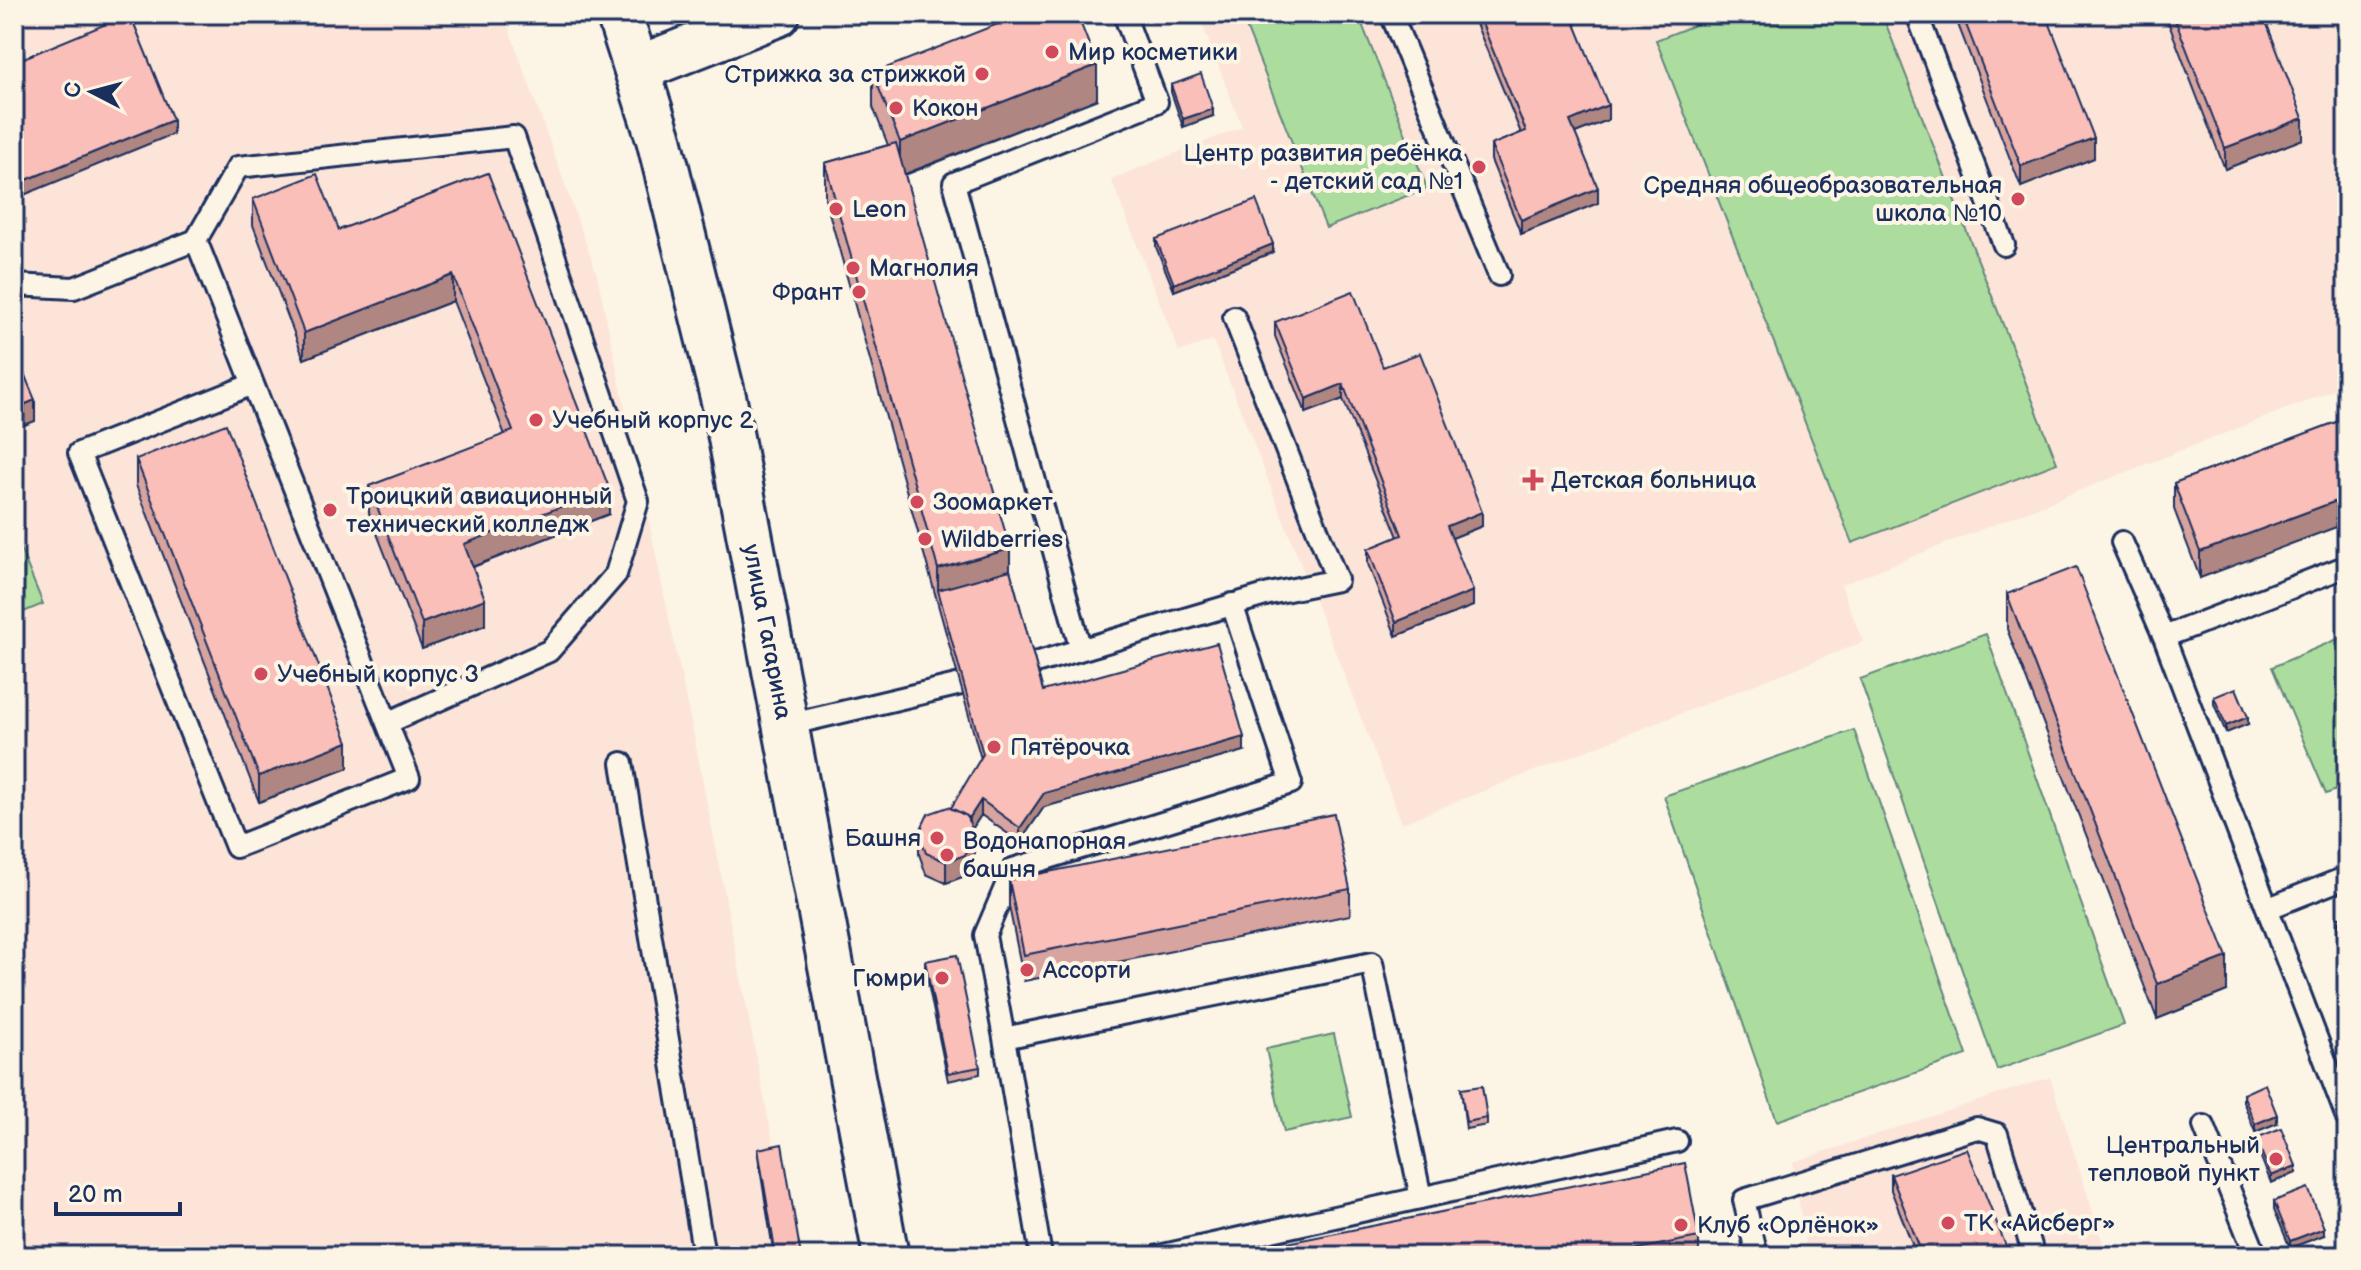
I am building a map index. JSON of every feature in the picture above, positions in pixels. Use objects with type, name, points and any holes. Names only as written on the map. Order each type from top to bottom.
[{"type":"main road","name":"улица Гагарина","points":[[619,14],[659,139],[724,401],[783,726],[886,1256]]},
{"type":"main road","points":[[637,69],[777,14]]},
{"type":"lane","points":[[1080,647],[954,183],[1157,102],[1124,14]]},
{"type":"lane","points":[[1391,14],[1499,275]]},
{"type":"lane","points":[[1917,14],[2004,245]]},
{"type":"lane","points":[[14,285],[74,288],[196,240],[238,167],[514,137],[638,501],[616,574],[549,651],[387,723]]},
{"type":"lane","points":[[196,240],[409,778],[236,847],[79,453],[253,384]]},
{"type":"lane","points":[[1032,664],[1080,647],[1232,604],[1337,580],[1234,317]]},
{"type":"lane","points":[[2122,542],[2164,637],[2347,1118]]},
{"type":"lane","points":[[2164,637],[2347,566]]},
{"type":"lane","points":[[1041,1256],[985,935],[1013,869],[1291,783],[1232,604]]},
{"type":"lane","points":[[783,726],[961,684]]},
{"type":"lane","points":[[622,763],[704,1256]]},
{"type":"lane","points":[[2269,908],[2347,877]]},
{"type":"lane","points":[[1004,1038],[1372,963],[1421,1198]]},
{"type":"lane","points":[[2204,1126],[2256,1256]]},
{"type":"lane","points":[[1757,1256],[1744,1200],[1977,1128],[1997,1134],[2034,1256]]},
{"type":"lane","points":[[1159,1256],[1677,1141]]},
{"type":"shaded area","name":"Троицкий авиационный технический колледж","points":[[14,14],[504,14],[597,274],[696,746],[775,1153],[758,1156],[774,1256],[14,1256]]},
{"type":"shaded area","points":[[1198,14],[2347,14],[2347,385],[1841,585],[1863,642],[1402,823],[1213,340],[1179,352],[1111,179],[1242,127]]},
{"type":"shaded area","points":[[2050,1077],[2107,1256],[1807,1256],[1793,1162]]},
{"type":"green space","points":[[1241,14],[1358,14],[1427,188],[1326,228]]},
{"type":"green space","points":[[1723,14],[1882,14],[2057,463],[1852,543],[1656,40]]},
{"type":"green space","points":[[14,533],[43,604],[14,616]]},
{"type":"green space","points":[[1986,634],[2124,1025],[1997,1070],[1860,679]]},
{"type":"green space","points":[[2347,635],[2347,786],[2326,794],[2272,667]]},
{"type":"green space","points":[[1854,730],[1967,1055],[1777,1121],[1664,796]]},
{"type":"green space","points":[[1334,1034],[1352,1117],[1284,1132],[1266,1049]]},
{"type":"building","points":[[130,14],[173,120],[14,185],[14,62]]},
{"type":"building","points":[[1023,14],[1077,14],[1097,65],[900,142],[873,73]]},
{"type":"building","points":[[1478,14],[1571,14],[1608,105],[1570,121],[1598,188],[1521,220],[1491,145],[1526,131]]},
{"type":"building","points":[[1962,14],[2046,14],[2094,138],[2021,166]]},
{"type":"building","points":[[2173,14],[2263,14],[2303,118],[2225,148]]},
{"type":"building","points":[[1201,74],[1213,109],[1183,119],[1171,85]]},
{"type":"building","points":[[896,143],[1010,549],[938,569],[825,163]]},
{"type":"building","name":"Учебный корпус 2","points":[[488,173],[609,488],[464,544],[485,599],[422,623],[369,486],[513,431],[453,275],[304,333],[253,199],[317,174],[339,230]]},
{"type":"building","points":[[1256,200],[1273,244],[1174,284],[1156,239]]},
{"type":"building","points":[[1353,291],[1383,367],[1420,353],[1482,512],[1447,526],[1473,591],[1396,622],[1368,549],[1402,535],[1343,384],[1306,399],[1275,322]]},
{"type":"building","points":[[14,349],[35,400],[14,409]]},
{"type":"building","points":[[2347,418],[2347,497],[2200,552],[2174,483]]},
{"type":"building","name":"Учебный корпус 3","points":[[226,424],[348,742],[259,776],[136,459]]},
{"type":"building","points":[[2076,567],[2227,957],[2157,984],[2007,594]]},
{"type":"building","points":[[1010,570],[1043,691],[1217,643],[1244,737],[1044,793],[1020,828],[981,800],[968,820],[967,816],[951,808],[983,754],[938,590]]},
{"type":"building","points":[[2236,688],[2248,717],[2226,726],[2214,697]]},
{"type":"building","points":[[948,807],[967,816],[974,835],[965,855],[946,862],[926,853],[919,833],[928,814]]},
{"type":"building","points":[[1334,814],[1350,889],[1024,955],[1009,880]]},
{"type":"building","points":[[2347,914],[2347,940],[2338,918]]},
{"type":"building","points":[[957,955],[980,1067],[948,1073],[925,961]]},
{"type":"building","points":[[2265,1084],[2277,1115],[2255,1124],[2243,1094]]},
{"type":"building","points":[[1482,1086],[1487,1118],[1466,1122],[1461,1089]]},
{"type":"building","name":"Центральный тепловой пункт","points":[[2281,1128],[2296,1166],[2271,1176],[2256,1138]]},
{"type":"building","points":[[782,1144],[801,1256],[776,1256],[758,1149]]},
{"type":"building","name":"ТК «Айсберг»","points":[[1967,1149],[2010,1256],[1923,1256],[1891,1175]]},
{"type":"building","points":[[1685,1163],[1699,1237],[1602,1256],[1222,1256]]},
{"type":"building","points":[[2308,1188],[2324,1228],[2290,1241],[2274,1201]]},
{"type":"place","name":"Мир косметики","points":[[1052,52]]},
{"type":"place","name":"Стрижка за стрижкой","points":[[982,74]]},
{"type":"place","name":"Кокон","points":[[896,108]]},
{"type":"place","name":"Центр развития ребёнка - детский сад №1","points":[[1479,167]]},
{"type":"place","name":"Средняя общеобразовательная школа №10","points":[[2018,199]]},
{"type":"place","name":"Leon","points":[[836,209]]},
{"type":"place","name":"Магнолия","points":[[853,268]]},
{"type":"place","name":"Франт","points":[[859,292]]},
{"type":"place","name":"Учебный корпус 2","points":[[536,420]]},
{"type":"place","name":"Детская больница","points":[[1533,480]]},
{"type":"place","name":"Зоомаркет","points":[[917,502]]},
{"type":"place","name":"Троицкий авиационный технический колледж","points":[[330,510]]},
{"type":"place","name":"Wildberries","points":[[925,539]]},
{"type":"place","name":"Учебный корпус 3","points":[[261,674]]},
{"type":"place","name":"Пятёрочка","points":[[994,747]]},
{"type":"place","name":"Башня","points":[[937,838]]},
{"type":"place","name":"Водонапорная башня","points":[[947,855]]},
{"type":"place","name":"Ассорти","points":[[1027,970]]},
{"type":"place","name":"Гюмри","points":[[942,978]]},
{"type":"place","name":"Центральный тепловой пункт","points":[[2276,1159]]},
{"type":"place","name":"ТК «Айсберг»","points":[[1948,1223]]},
{"type":"place","name":"Клуб «Орлёнок»","points":[[1681,1225]]}]
